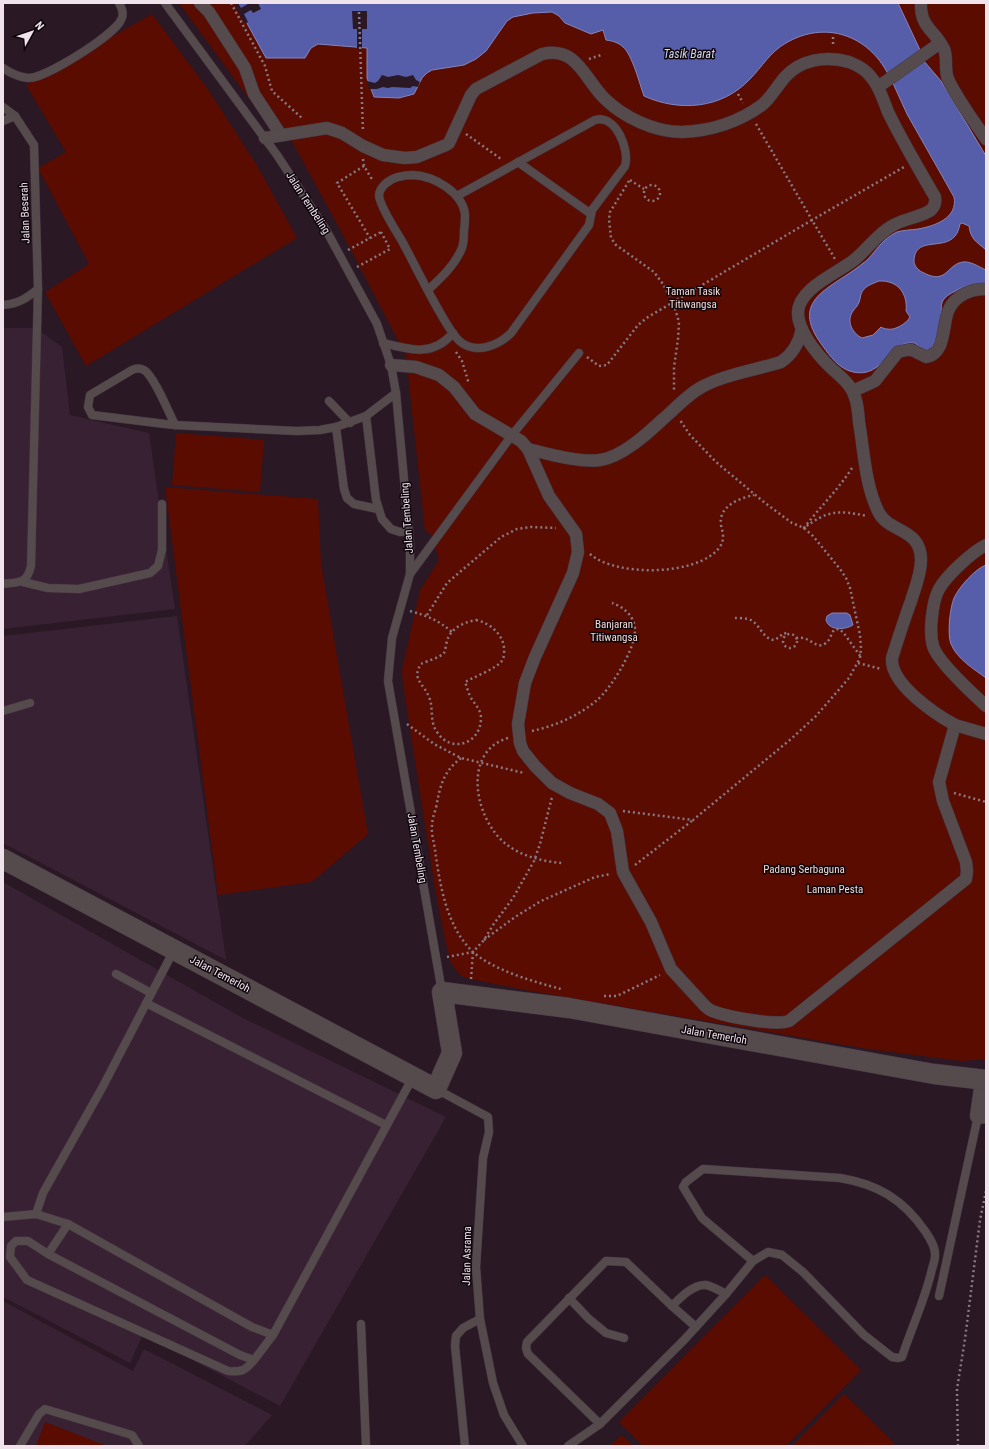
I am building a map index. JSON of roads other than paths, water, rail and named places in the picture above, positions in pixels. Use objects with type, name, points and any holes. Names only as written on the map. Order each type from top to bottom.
[{"type":"street","points":[[200,3],[209,12],[245,68],[254,94],[281,135]]},
{"type":"street","points":[[921,3],[922,17],[926,26],[940,43],[945,54],[945,66],[948,79],[986,140]]},
{"type":"street","points":[[878,86],[940,43]]},
{"type":"street","points":[[265,138],[327,128],[342,133],[363,146],[383,155],[395,158],[417,157],[449,143],[471,95],[476,89],[542,54],[553,52],[564,54],[575,61],[603,97],[617,109],[641,123],[680,132],[694,131],[722,125],[750,113],[763,104],[794,68],[804,63],[834,59],[848,62],[861,68],[871,76],[878,86],[888,112],[936,201],[934,206],[925,214],[910,218],[888,228],[854,260],[813,288],[800,303],[798,312],[802,329],[820,356],[846,381],[853,391],[857,405],[869,478],[875,503],[883,519],[914,539],[920,552],[921,560],[918,577],[892,658],[893,669],[908,691],[941,716],[955,725],[986,734]]},
{"type":"street","points":[[853,391],[875,381],[898,352],[912,350],[926,357],[933,354],[942,339],[947,314],[951,306],[964,293],[971,290],[986,289]]},
{"type":"street","points":[[528,449],[569,458],[592,460],[606,459],[623,450],[646,434],[691,394],[700,388],[724,378],[781,362],[787,358],[797,345],[802,329]]},
{"type":"street","points":[[391,365],[416,367],[439,375],[454,387],[470,408],[483,420],[521,441],[528,449],[549,496],[574,531],[578,542],[577,561],[573,574],[529,671],[522,700],[518,724],[518,735],[523,751],[535,766],[549,779],[570,793],[604,808],[610,813],[614,822],[624,874],[651,922],[671,969],[711,1011],[774,1024],[783,1023],[794,1018],[966,879],[966,862],[943,801],[939,782],[955,725]]},
{"type":"street","points":[[986,545],[949,576],[939,590],[934,607],[931,630],[933,648],[944,663],[986,706]]},
{"type":"street","name":"Jalan Temerloh","points":[[3,859],[436,1089]]},
{"type":"street","name":"Jalan Temerloh","points":[[442,992],[569,1008],[898,1068],[985,1080]]},
{"type":"street","name":"Jalan Tembeling","points":[[436,1089],[452,1053],[442,992]]},
{"type":"street","points":[[982,1116],[985,1080]]},
{"type":"lane","points":[[3,68],[9,72],[30,78],[56,69],[114,31],[122,19],[122,8],[119,3]]},
{"type":"lane","name":"Jalan Tembeling","points":[[165,3],[265,138],[326,230],[377,324],[391,365],[396,392],[409,531],[410,574],[392,638],[388,681],[442,992]]},
{"type":"lane","name":"Jalan Beserah","points":[[3,107],[15,116],[34,144],[38,289],[31,566],[29,575],[23,582]]},
{"type":"lane","points":[[3,121],[15,116]]},
{"type":"lane","points":[[428,290],[452,265],[462,247],[465,213],[457,196],[446,187],[429,178],[413,175],[388,181],[380,192],[379,197],[381,203],[428,290],[453,333],[462,342],[470,347],[480,348],[505,340],[511,333],[589,225],[590,214],[625,166],[627,153],[616,128],[612,123],[604,119],[595,120],[457,196]]},
{"type":"lane","points":[[515,164],[590,214]]},
{"type":"lane","points":[[3,305],[13,305],[25,300],[38,289]]},
{"type":"lane","points":[[383,343],[422,350],[432,348],[446,342],[453,333]]},
{"type":"lane","points":[[410,574],[512,435],[582,354]]},
{"type":"lane","points":[[175,425],[151,376],[144,370],[138,368],[132,370],[90,395],[88,407],[92,415],[175,425],[296,431],[336,427],[350,423],[366,416],[396,392]]},
{"type":"lane","points":[[329,401],[350,423]]},
{"type":"lane","points":[[366,416],[378,509],[382,519],[391,529],[400,532],[409,531]]},
{"type":"lane","points":[[336,427],[344,489],[347,498],[354,504],[378,509]]},
{"type":"lane","points":[[3,584],[23,582],[48,588],[79,589],[150,572],[158,566],[162,550],[162,504]]},
{"type":"lane","points":[[3,711],[30,703]]},
{"type":"lane","points":[[36,1214],[43,1193],[102,1088],[174,950]]},
{"type":"lane","points":[[116,974],[151,993]]},
{"type":"lane","points":[[146,1003],[386,1125]]},
{"type":"lane","points":[[254,1360],[240,1356],[48,1254],[28,1241],[16,1241],[11,1246],[10,1257],[27,1280],[228,1371],[239,1372],[247,1369],[254,1360],[273,1335],[413,1077]]},
{"type":"lane","name":"Jalan Asrama","points":[[436,1089],[488,1117],[490,1132],[483,1158],[476,1267],[480,1320],[493,1384],[504,1415],[523,1446]]},
{"type":"lane","points":[[939,1296],[982,1116]]},
{"type":"lane","points":[[568,1446],[600,1424],[696,1326],[726,1294],[753,1261],[768,1252],[782,1255],[802,1272],[864,1335],[892,1357],[898,1358],[902,1357],[928,1286],[936,1255],[930,1239],[916,1218],[886,1192],[857,1181],[840,1178],[703,1168],[686,1182],[683,1187],[702,1218],[753,1261]]},
{"type":"lane","points":[[3,1216],[36,1214],[68,1224],[252,1327],[273,1335]]},
{"type":"lane","points":[[48,1254],[68,1224]]},
{"type":"lane","points":[[600,1424],[528,1354],[526,1348],[527,1342],[569,1298],[606,1261],[614,1260],[626,1262],[672,1306],[696,1326]]},
{"type":"lane","points":[[672,1306],[681,1297],[697,1286],[706,1285],[726,1294]]},
{"type":"lane","points":[[569,1298],[589,1319],[606,1333],[624,1338]]},
{"type":"lane","points":[[465,1446],[455,1346],[456,1336],[463,1328],[480,1320]]},
{"type":"lane","points":[[360,1324],[366,1446]]},
{"type":"lane","points":[[20,1446],[39,1414],[45,1409],[132,1435],[139,1446]]},
{"type":"water","name":"Tasik Barat","points":[[240,3],[898,3],[921,52],[888,74],[869,49],[844,35],[830,32],[801,36],[780,47],[750,79],[727,97],[700,105],[686,106],[657,101],[644,96],[630,56],[619,44],[606,40],[603,30],[591,34],[565,23],[559,16],[552,12],[533,13],[513,17],[507,21],[486,51],[476,59],[464,65],[432,70],[427,73],[422,78],[414,94],[399,98],[374,97],[367,78],[367,48],[318,44],[311,48],[305,58],[266,58],[237,5]]},
{"type":"water","points":[[923,60],[941,81],[986,156],[986,250],[973,237],[969,226],[962,223],[960,224],[956,235],[950,240],[943,243],[923,246],[918,249],[915,254],[914,263],[922,272],[938,277],[946,273],[953,266],[963,262],[969,262],[986,270],[986,283],[969,285],[949,294],[944,299],[938,334],[928,351],[924,351],[915,343],[906,343],[898,347],[880,365],[872,370],[864,373],[853,372],[839,365],[822,345],[813,329],[810,316],[812,306],[827,288],[865,262],[889,237],[897,232],[925,228],[944,220],[949,216],[954,204],[954,197],[907,114],[892,81]],"holes":[[[879,281],[892,283],[900,289],[905,299],[906,311],[910,317],[904,324],[897,328],[886,329],[881,327],[873,335],[862,338],[855,333],[850,323],[853,310],[858,304],[864,289]]]},
{"type":"water","points":[[986,565],[986,678],[957,654],[951,644],[949,628],[951,608],[956,594],[972,574]]},
{"type":"water","points":[[832,613],[847,613],[850,615],[853,625],[842,629],[830,626],[826,620],[827,616]]},
{"type":"park label","name":"Taman Tasik Titiwangsa","points":[[693,297]]},
{"type":"park label","name":"Banjaran Titiwangsa","points":[[614,630]]},
{"type":"park label","name":"Padang Serbaguna","points":[[804,869]]},
{"type":"park label","name":"Laman Pesta","points":[[835,889]]}]
